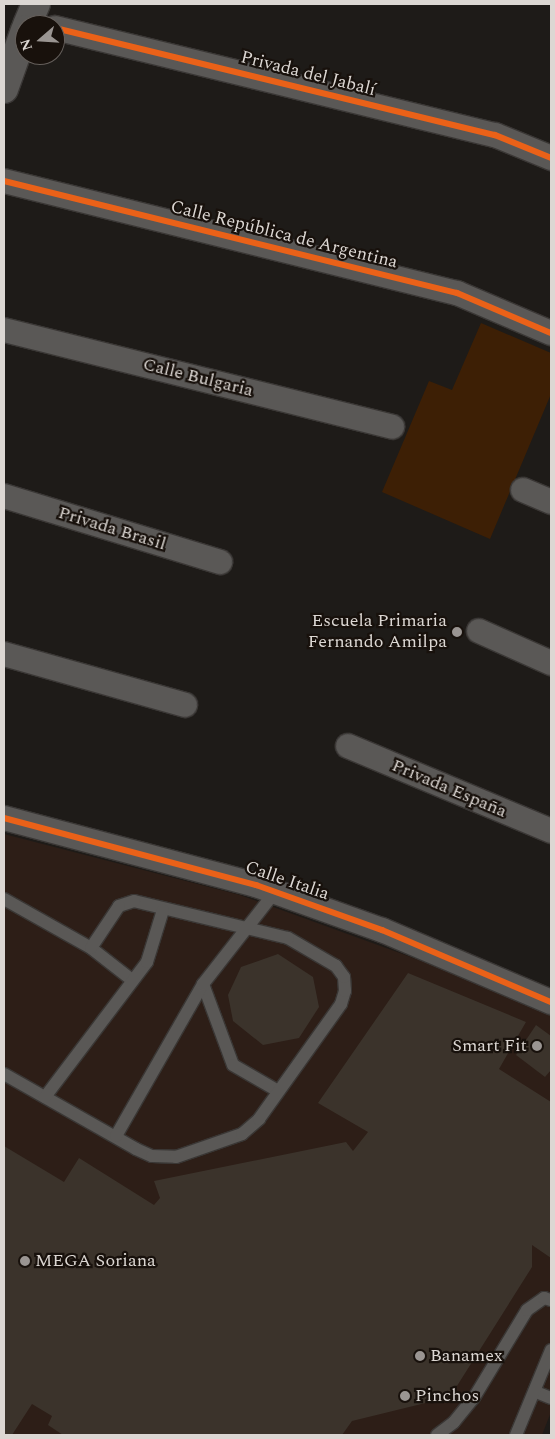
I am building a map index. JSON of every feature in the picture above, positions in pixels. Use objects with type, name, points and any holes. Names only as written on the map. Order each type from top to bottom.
[{"type":"street","name":"Privada del Jabalí","points":[[65,30],[495,135],[551,158]]},
{"type":"street","points":[[4,89],[15,61]]},
{"type":"street","name":"Calle República de Argentina","points":[[4,181],[457,293],[551,333]]},
{"type":"street","name":"Calle Bulgaria","points":[[4,330],[392,427]]},
{"type":"street","points":[[523,490],[551,502]]},
{"type":"street","name":"Privada Brasil","points":[[4,496],[220,562]]},
{"type":"street","points":[[479,631],[551,663]]},
{"type":"street","points":[[4,654],[185,705]]},
{"type":"street","name":"Privada España","points":[[348,746],[551,831]]},
{"type":"street","name":"Calle Italia","points":[[4,818],[275,892],[382,930],[551,1002]]},
{"type":"lane","points":[[116,1136],[203,984],[275,892]]},
{"type":"lane","points":[[4,899],[91,948],[132,980]]},
{"type":"lane","points":[[4,1074],[152,1156],[176,1157],[242,1134],[259,1119],[342,1004],[344,977],[336,966],[288,938],[246,930],[134,901],[123,903],[91,948]]},
{"type":"lane","points":[[45,1097],[147,962],[163,910]]},
{"type":"lane","points":[[203,984],[233,1065],[278,1091]]},
{"type":"lane","points":[[439,1435],[454,1422],[475,1396],[527,1310],[544,1298],[551,1300]]},
{"type":"lane","points":[[516,1435],[536,1392],[551,1350]]},
{"type":"lane","points":[[536,1392],[551,1398]]},
{"type":"shaded area","points":[[481,323],[551,353],[551,394],[490,539],[382,492],[429,381],[452,390]]},
{"type":"shaded area","points":[[4,834],[240,895],[521,997],[551,1016],[551,1412],[542,1435],[4,1435]]},
{"type":"building","points":[[278,954],[313,977],[319,1007],[299,1038],[263,1045],[233,1021],[228,995],[241,967]]},
{"type":"building","points":[[408,973],[526,1022],[499,1069],[551,1102],[551,1258],[532,1245],[532,1267],[450,1397],[352,1421],[342,1435],[63,1435],[48,1425],[52,1416],[32,1404],[12,1435],[4,1435],[4,1146],[64,1182],[79,1158],[154,1205],[160,1198],[154,1181],[346,1142],[353,1151],[368,1132],[318,1103]]},
{"type":"building","name":"Smart Fit","points":[[536,1025],[551,1036],[551,1070],[545,1077],[516,1055]]},
{"type":"cycle path","points":[[65,30],[495,135],[551,158]]},
{"type":"cycle path","points":[[4,181],[457,293],[551,333]]},
{"type":"cycle path","points":[[4,818],[256,885],[382,930],[551,1002]]},
{"type":"place","name":"Escuela Primaria Fernando Amilpa","points":[[457,632]]},
{"type":"place","name":"Smart Fit","points":[[537,1046]]},
{"type":"place","name":"MEGA Soriana","points":[[25,1261]]},
{"type":"place","name":"Banamex","points":[[420,1356]]},
{"type":"place","name":"Pinchos","points":[[405,1396]]}]
